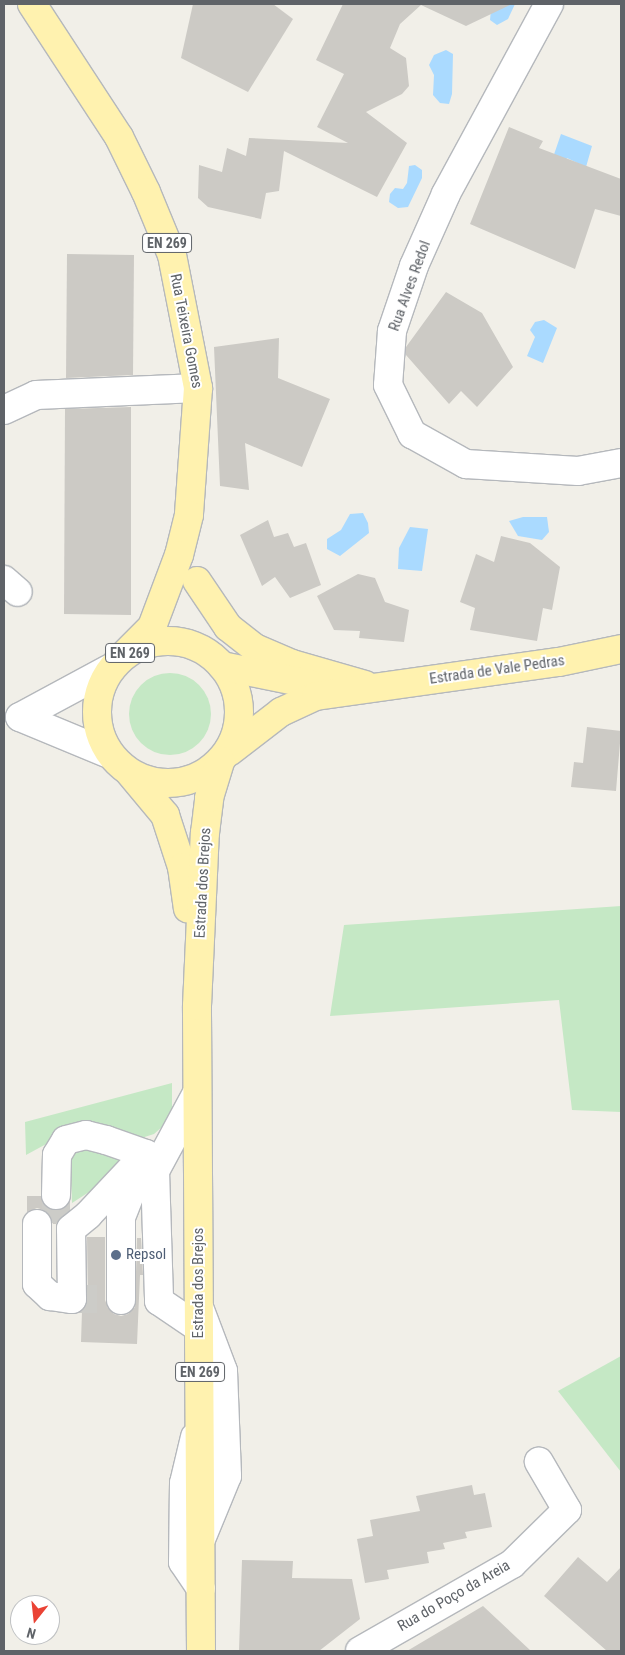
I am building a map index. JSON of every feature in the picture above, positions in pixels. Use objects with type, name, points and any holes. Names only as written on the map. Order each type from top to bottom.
[{"type":"main road","name":"Rua Teixeira Gomes","points":[[32,4],[118,137],[146,192],[172,256],[198,388],[189,515],[179,555],[152,627],[115,664]]},
{"type":"main road","name":"Rua Teixeira Gomes","points":[[189,515],[199,615],[214,659]]},
{"type":"main road","points":[[197,581],[228,627],[255,648],[292,664],[372,687]]},
{"type":"main road","name":"EN 269","points":[[166,641],[190,644],[214,659],[229,674],[238,697],[240,722],[224,757],[207,774],[176,784],[153,782],[128,771],[108,753],[96,721],[97,701],[115,664],[142,645],[166,641]]},
{"type":"main road","name":"Estrada de Vale Pedras","points":[[224,757],[281,712],[316,696],[559,662],[621,649]]},
{"type":"main road","name":"Estrada de Vale Pedras","points":[[214,659],[318,685],[372,687]]},
{"type":"main road","name":"Estrada dos Brejos","points":[[201,1651],[200,1414],[136,1304],[197,1093],[197,1006],[205,834],[208,798],[224,757]]},
{"type":"main road","name":"Estrada dos Brejos","points":[[128,771],[165,815],[182,867],[197,1006]]},
{"type":"street","name":"Rua Alves Redol","points":[[549,4],[446,194],[414,266],[392,331],[388,385],[412,434],[466,464],[578,472],[621,462]]},
{"type":"street","points":[[4,410],[36,396],[198,388]]},
{"type":"street","points":[[108,753],[20,717],[115,664]]},
{"type":"street","points":[[136,1304],[121,1217],[151,1162],[181,1123],[197,1093]]},
{"type":"street","points":[[46,1196],[57,1155],[66,1140],[86,1135],[106,1140],[151,1162]]},
{"type":"street","points":[[136,1304],[151,1162]]},
{"type":"street","points":[[136,1304],[88,1215],[112,1188],[151,1162]]},
{"type":"street","points":[[112,1188],[103,1227],[136,1304]]},
{"type":"street","points":[[47,1224],[56,1283],[136,1304],[223,1371],[227,1476],[201,1539]]},
{"type":"street","points":[[200,1414],[184,1482],[183,1562],[201,1589]]},
{"type":"street","name":"Rua do Poço da Areia","points":[[360,1651],[512,1564],[567,1510],[539,1462]]},
{"type":"green space","points":[[170,673],[186,676],[199,685],[208,698],[211,714],[208,730],[199,743],[186,752],[170,755],[154,752],[141,743],[132,730],[129,714],[132,698],[141,685],[154,676]]},
{"type":"green space","points":[[621,906],[621,1112],[572,1110],[559,1000],[330,1016],[344,925]]},
{"type":"green space","points":[[172,1083],[172,1118],[154,1134],[132,1141],[72,1130],[26,1155],[25,1122]]},
{"type":"green space","points":[[103,1144],[126,1165],[72,1203],[71,1175],[62,1171],[75,1147]]},
{"type":"green space","points":[[621,1356],[621,1472],[558,1391]]},
{"type":"water","points":[[498,4],[515,4],[508,19],[497,25],[490,20],[491,10]]},
{"type":"water","points":[[446,50],[453,54],[452,94],[449,104],[440,103],[433,95],[434,75],[429,65],[434,55]]},
{"type":"water","points":[[561,134],[592,146],[586,167],[567,158],[558,175],[548,172]]},
{"type":"water","points":[[415,165],[422,170],[422,178],[408,207],[398,208],[389,202],[390,194],[395,188],[403,189],[407,183],[409,166]]},
{"type":"water","points":[[544,320],[557,328],[543,363],[527,356],[535,337],[530,330],[535,322]]},
{"type":"water","points":[[363,513],[368,523],[369,533],[340,556],[327,549],[327,539],[341,530],[350,514]]},
{"type":"water","points":[[523,517],[547,517],[549,532],[542,540],[518,536],[509,521]]},
{"type":"water","points":[[410,527],[428,529],[422,571],[398,569],[399,548]]},
{"type":"building","points":[[193,4],[273,4],[293,19],[248,92],[181,58]]},
{"type":"building","points":[[343,4],[512,4],[466,26],[421,5],[400,24],[390,48],[406,58],[409,86],[402,94],[366,112],[407,143],[377,197],[284,151],[279,191],[266,193],[261,219],[208,207],[198,198],[199,165],[222,172],[227,148],[246,156],[249,138],[348,143],[317,127],[344,74],[316,60]]},
{"type":"building","points":[[509,127],[543,141],[539,148],[621,179],[621,216],[595,209],[575,269],[470,224]]},
{"type":"building","points":[[67,254],[134,255],[133,375],[66,378]]},
{"type":"building","points":[[446,292],[482,313],[513,367],[477,407],[461,391],[449,404],[406,355],[406,347]]},
{"type":"building","points":[[279,338],[278,378],[330,399],[302,467],[245,443],[249,490],[220,486],[214,347]]},
{"type":"building","points":[[131,407],[131,615],[64,614],[65,409]]},
{"type":"building","points":[[268,520],[274,537],[288,533],[294,547],[306,543],[321,585],[290,598],[275,577],[262,586],[240,535]]},
{"type":"building","points":[[501,536],[530,543],[560,567],[552,610],[543,608],[537,641],[470,630],[475,608],[460,602],[476,554],[494,562]]},
{"type":"building","points":[[358,574],[375,578],[385,602],[409,610],[404,642],[359,638],[360,631],[334,630],[317,596]]},
{"type":"building","points":[[587,727],[621,731],[616,791],[571,787],[574,762],[583,763]]},
{"type":"building","points":[[27,1196],[41,1196],[47,1208],[55,1211],[63,1209],[68,1204],[68,1211],[56,1224],[53,1224],[50,1216],[44,1210],[37,1208],[27,1212]]},
{"type":"building","points":[[87,1237],[105,1237],[105,1300],[108,1308],[114,1314],[121,1316],[128,1314],[135,1307],[137,1238],[141,1238],[143,1275],[140,1275],[137,1344],[81,1342],[82,1311],[88,1299]]},
{"type":"building","points":[[472,1485],[474,1495],[485,1493],[492,1527],[465,1532],[467,1538],[443,1543],[445,1549],[427,1552],[429,1563],[387,1570],[389,1579],[365,1583],[357,1539],[373,1536],[370,1520],[420,1511],[416,1496]]},
{"type":"building","points":[[578,1557],[607,1582],[621,1567],[621,1651],[607,1651],[544,1596]]},
{"type":"building","points":[[242,1560],[293,1561],[292,1578],[352,1579],[360,1619],[319,1651],[239,1651]]},
{"type":"building","points":[[483,1606],[531,1651],[407,1651]]},
{"type":"tunnel","points":[[56,1195],[56,1224]]},
{"type":"tunnel","points":[[72,1299],[97,1299]]},
{"type":"place","name":"Repsol","points":[[116,1255]]}]
